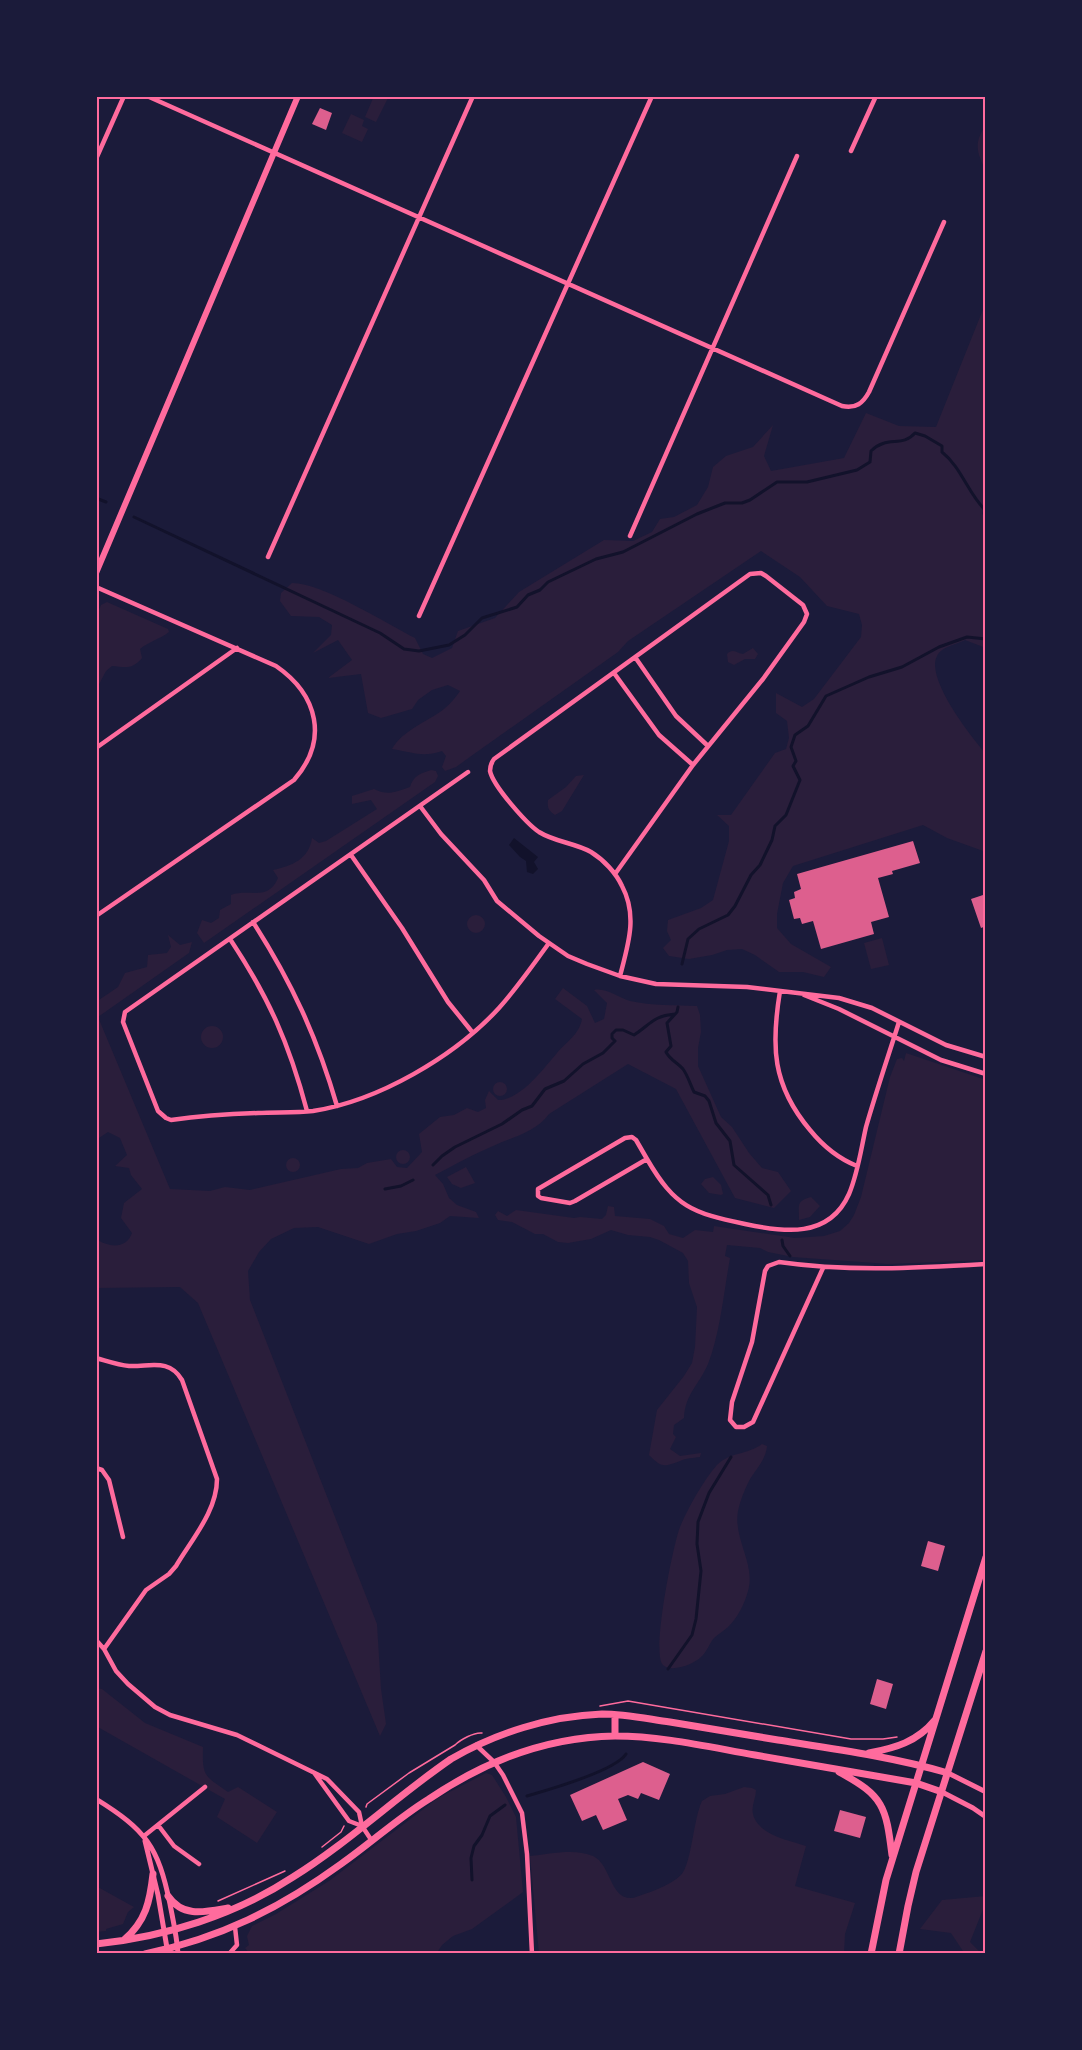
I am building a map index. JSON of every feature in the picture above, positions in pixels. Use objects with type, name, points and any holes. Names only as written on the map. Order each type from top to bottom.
[{"type":"main road","points":[[97,569],[298,96]]},
{"type":"main road","points":[[872,1954],[892,1858],[986,1557]]},
{"type":"main road","points":[[899,1954],[916,1872],[986,1651]]},
{"type":"main road","points":[[96,1944],[124,1941],[175,1929],[239,1906],[275,1889],[439,1767],[476,1745],[505,1733],[543,1722],[572,1717],[615,1715],[654,1719],[922,1765],[948,1773]]},
{"type":"main road","points":[[615,1715],[615,1736]]},
{"type":"main road","points":[[862,1754],[910,1742],[923,1733],[937,1718]]},
{"type":"main road","points":[[145,1954],[178,1950],[235,1927],[288,1900],[324,1877],[427,1799],[494,1762],[544,1745],[615,1736],[690,1744],[916,1783],[942,1792]]},
{"type":"main road","points":[[832,1768],[871,1792],[879,1801],[888,1820],[892,1858]]},
{"type":"main road","points":[[124,1941],[138,1927],[146,1914],[153,1874]]},
{"type":"main road","points":[[168,1896],[177,1906],[192,1913],[239,1906]]},
{"type":"street","points":[[96,159],[124,96]]},
{"type":"street","points":[[147,96],[842,406],[855,406],[865,399],[944,222]]},
{"type":"street","points":[[268,557],[473,96]]},
{"type":"street","points":[[419,616],[652,96]]},
{"type":"street","points":[[851,151],[876,96]]},
{"type":"street","points":[[630,536],[797,156]]},
{"type":"street","points":[[615,874],[693,765],[763,679],[804,622],[807,614],[803,605],[761,573],[750,574],[635,657],[494,759],[490,769],[491,775],[518,813],[528,823],[551,838],[591,853],[615,874],[627,897],[631,922],[620,976]]},
{"type":"street","points":[[96,587],[276,666],[292,678],[305,694],[312,709],[315,727],[315,739],[307,763],[294,780],[96,916]]},
{"type":"street","points":[[96,748],[237,648]]},
{"type":"street","points":[[635,657],[676,716],[708,746]]},
{"type":"street","points":[[614,673],[659,735],[693,765]]},
{"type":"street","points":[[468,772],[127,1010],[123,1022],[158,1111],[166,1119],[171,1120],[307,1111],[337,1106],[374,1094],[412,1074],[473,1033],[498,1009],[549,943]]},
{"type":"street","points":[[420,806],[441,834],[484,880],[497,901],[549,943],[580,962],[620,976],[656,984],[747,987],[819,994],[848,1000],[872,1008],[939,1042],[986,1057]]},
{"type":"street","points":[[351,855],[402,928],[448,1002],[473,1033]]},
{"type":"street","points":[[253,922],[275,956],[304,1012],[320,1051],[337,1106]]},
{"type":"street","points":[[230,939],[251,971],[280,1028],[307,1111]]},
{"type":"street","points":[[780,991],[775,1053],[780,1080],[786,1096],[801,1120],[828,1150],[857,1166]]},
{"type":"street","points":[[798,993],[839,1009],[941,1060],[986,1074]]},
{"type":"street","points":[[647,1159],[570,1203],[541,1198],[537,1192],[538,1189],[627,1137],[636,1140],[664,1186],[674,1197],[692,1209],[711,1217],[785,1231],[809,1229],[830,1217],[849,1193],[899,1022]]},
{"type":"street","points":[[823,1268],[753,1422],[744,1427],[736,1427],[730,1420],[731,1410],[750,1348],[764,1275],[768,1266],[780,1262],[823,1268],[863,1269],[986,1264]]},
{"type":"street","points":[[96,1358],[128,1366],[159,1364],[174,1370],[182,1380],[217,1479],[213,1504],[177,1566],[146,1590],[104,1649]]},
{"type":"street","points":[[96,1468],[102,1470],[109,1480],[123,1537]]},
{"type":"street","points":[[96,1640],[104,1649],[116,1671],[155,1707],[180,1718],[237,1735],[327,1779],[359,1812],[362,1826],[372,1841]]},
{"type":"street","points":[[476,1745],[494,1762],[515,1797],[524,1822],[532,1954]]},
{"type":"street","points":[[315,1773],[350,1821],[362,1826]]},
{"type":"street","points":[[948,1773],[986,1792]]},
{"type":"street","points":[[144,1836],[205,1787]]},
{"type":"street","points":[[942,1792],[986,1816]]},
{"type":"street","points":[[96,1799],[117,1812],[144,1836],[155,1851],[168,1896],[178,1950]]},
{"type":"street","points":[[158,1826],[174,1846],[199,1864]]},
{"type":"street","points":[[144,1836],[168,1952]]},
{"type":"street","points":[[229,1954],[237,1945],[235,1927]]},
{"type":"path","points":[[606,1703],[628,1701],[850,1739],[886,1739],[900,1736]]},
{"type":"path","points":[[366,1807],[409,1773],[458,1741],[477,1733]]},
{"type":"path","points":[[322,1846],[344,1826]]},
{"type":"path","points":[[210,1904],[290,1869]]},
{"type":"shaded area","points":[[374,96],[389,96],[376,122],[365,117]]},
{"type":"shaded area","points":[[351,114],[364,120],[362,126],[368,129],[362,142],[342,133]]},
{"type":"shaded area","points":[[986,125],[986,171],[980,159],[978,143]]},
{"type":"shaded area","points":[[986,302],[986,498],[982,514],[986,518],[986,648],[965,640],[942,650],[937,656],[935,666],[937,678],[951,707],[986,754],[986,852],[947,838],[923,825],[793,866],[783,883],[777,914],[777,928],[791,944],[831,967],[824,977],[803,972],[779,972],[742,949],[689,959],[669,956],[663,948],[671,940],[667,931],[668,920],[701,908],[713,900],[729,841],[729,826],[717,815],[731,815],[775,753],[786,749],[789,738],[787,721],[776,713],[776,693],[802,707],[814,699],[861,637],[862,625],[859,614],[827,606],[800,577],[761,551],[628,641],[618,652],[456,767],[445,771],[442,767],[446,756],[442,751],[423,754],[392,749],[409,731],[444,709],[460,691],[448,685],[432,690],[418,700],[412,709],[381,718],[368,713],[361,674],[328,678],[352,660],[338,640],[313,653],[331,635],[332,625],[319,617],[291,616],[280,601],[281,593],[292,583],[320,589],[415,638],[423,654],[432,658],[452,648],[458,631],[495,618],[519,592],[604,540],[633,541],[652,532],[660,519],[674,517],[697,505],[708,487],[713,467],[726,456],[753,447],[773,425],[764,456],[771,471],[844,458],[866,413],[899,426],[936,427]]},
{"type":"shaded area","points":[[107,602],[168,629],[169,632],[140,649],[142,658],[135,664],[128,667],[112,666],[106,671],[96,690],[96,617],[101,605]]},
{"type":"shaded area","points":[[753,648],[758,654],[755,659],[745,659],[734,665],[728,662],[729,652],[743,654]]},
{"type":"shaded area","points":[[431,770],[436,771],[438,776],[435,782],[204,943],[197,933],[202,920],[211,923],[219,918],[220,910],[231,904],[231,895],[269,890],[278,878],[273,870],[287,866],[303,856],[312,838],[319,843],[326,841],[377,809],[371,800],[352,804],[352,796],[374,789],[388,793],[410,787],[413,780]]},
{"type":"shaded area","points":[[584,775],[562,811],[553,814],[548,807],[548,800],[566,787],[576,776]]},
{"type":"shaded area","points":[[514,838],[538,857],[534,862],[538,869],[533,874],[527,872],[526,861],[509,845]]},
{"type":"shaded area","points":[[476,915],[482,918],[485,924],[482,930],[476,933],[470,930],[467,924],[470,918]]},
{"type":"shaded area","points":[[168,935],[180,945],[192,942],[189,953],[98,1017],[170,1189],[210,1191],[225,1187],[250,1190],[391,1159],[397,1167],[407,1168],[422,1152],[419,1134],[440,1117],[454,1115],[467,1108],[478,1112],[486,1108],[485,1100],[489,1091],[498,1100],[515,1095],[538,1075],[572,1038],[582,1019],[555,999],[563,988],[587,1006],[595,1023],[604,1019],[607,1003],[594,990],[599,989],[638,1003],[697,1006],[701,1032],[698,1066],[721,1117],[732,1127],[762,1168],[778,1172],[791,1191],[774,1208],[735,1198],[676,1089],[628,1064],[549,1114],[531,1130],[479,1152],[435,1175],[443,1184],[449,1198],[457,1205],[476,1212],[479,1218],[450,1216],[440,1223],[369,1244],[318,1227],[294,1228],[271,1239],[259,1252],[248,1271],[250,1300],[377,1624],[381,1689],[386,1724],[380,1736],[198,1303],[180,1287],[96,1288],[96,1239],[111,1245],[126,1242],[132,1233],[121,1218],[124,1203],[142,1189],[131,1175],[129,1168],[115,1166],[127,1155],[120,1138],[108,1132],[96,1140],[96,1002],[118,987],[125,973],[147,967],[148,955],[167,953],[171,947]]},
{"type":"shaded area","points":[[882,938],[889,965],[871,969],[864,943]]},
{"type":"shaded area","points":[[212,1026],[220,1029],[223,1037],[220,1045],[212,1048],[204,1045],[201,1037],[204,1029]]},
{"type":"shaded area","points":[[906,1053],[986,1080],[986,1260],[888,1264],[793,1257],[760,1248],[727,1245],[725,1256],[730,1258],[719,1326],[712,1352],[687,1402],[684,1418],[674,1425],[673,1434],[676,1437],[670,1449],[680,1456],[701,1453],[700,1457],[667,1465],[660,1464],[649,1455],[657,1410],[692,1363],[695,1347],[697,1307],[689,1283],[688,1261],[683,1253],[650,1237],[628,1235],[611,1230],[591,1239],[568,1243],[558,1242],[543,1234],[535,1234],[512,1222],[498,1220],[495,1215],[498,1211],[507,1216],[516,1210],[574,1218],[602,1219],[606,1215],[608,1206],[614,1207],[615,1216],[650,1219],[664,1226],[669,1234],[683,1238],[695,1230],[713,1232],[714,1226],[795,1238],[824,1236],[840,1231],[854,1215],[861,1197],[890,1077],[897,1059],[902,1058],[904,1061]]},
{"type":"shaded area","points":[[500,1082],[505,1084],[507,1089],[505,1094],[500,1096],[495,1094],[493,1089],[495,1084]]},
{"type":"shaded area","points":[[403,1150],[408,1152],[410,1157],[408,1162],[403,1164],[398,1162],[396,1157],[398,1152]]},
{"type":"shaded area","points":[[293,1158],[298,1160],[300,1165],[298,1170],[293,1172],[288,1170],[286,1165],[288,1160]]},
{"type":"shaded area","points":[[466,1167],[475,1183],[461,1188],[452,1184],[447,1177]]},
{"type":"shaded area","points":[[713,1177],[721,1185],[723,1194],[709,1193],[701,1184],[705,1179]]},
{"type":"shaded area","points":[[811,1197],[820,1206],[810,1217],[799,1220],[799,1204]]},
{"type":"shaded area","points":[[762,1444],[767,1446],[765,1456],[747,1485],[738,1511],[737,1521],[750,1581],[745,1601],[735,1619],[714,1638],[701,1657],[683,1667],[667,1667],[663,1665],[660,1657],[661,1622],[668,1576],[680,1527],[696,1495],[717,1465],[727,1458]]},
{"type":"shaded area","points":[[96,1688],[102,1689],[145,1723],[203,1747],[204,1770],[210,1779],[228,1792],[238,1787],[277,1812],[257,1843],[217,1817],[225,1799],[96,1726]]},
{"type":"shaded area","points":[[486,1773],[492,1775],[516,1817],[523,1892],[472,1929],[453,1936],[442,1945],[436,1954],[250,1954],[245,1948],[249,1945],[247,1936],[252,1926],[329,1881],[438,1798]]},
{"type":"shaded area","points":[[744,1787],[756,1790],[753,1814],[761,1827],[775,1836],[806,1846],[795,1886],[855,1903],[845,1934],[844,1954],[539,1954],[530,1856],[578,1852],[593,1856],[604,1867],[619,1894],[633,1898],[665,1886],[681,1875],[688,1861],[702,1801],[710,1796],[725,1794]]},
{"type":"shaded area","points":[[96,1886],[134,1907],[128,1912],[123,1924],[106,1929],[106,1931],[96,1932]]},
{"type":"shaded area","points":[[986,1896],[986,1902],[970,1942],[982,1954],[965,1954],[951,1933],[920,1929],[942,1900]]},
{"type":"building","points":[[320,108],[332,113],[326,130],[312,124]]},
{"type":"building","points":[[913,841],[920,863],[892,871],[893,874],[878,878],[889,917],[871,922],[874,934],[821,949],[813,921],[802,924],[800,918],[794,919],[789,900],[795,898],[794,892],[801,889],[797,874]]},
{"type":"building","points":[[986,894],[986,926],[981,928],[971,899]]},
{"type":"building","points":[[928,1541],[945,1546],[938,1571],[921,1566]]},
{"type":"building","points":[[877,1679],[893,1684],[886,1709],[870,1704]]},
{"type":"building","points":[[643,1762],[670,1774],[659,1800],[641,1793],[638,1799],[628,1795],[618,1799],[627,1820],[603,1830],[596,1815],[582,1821],[570,1795]]},
{"type":"building","points":[[840,1810],[866,1817],[860,1838],[834,1831]]},
{"type":"waterway","points":[[134,517],[380,633],[404,649],[419,651],[449,645],[465,635],[482,618],[517,607],[528,595],[540,590],[548,582],[596,559],[623,552],[697,514],[725,503],[742,503],[750,500],[777,482],[807,482],[857,470],[870,462],[871,451],[877,446],[905,440],[915,433],[942,446],[942,452],[955,466],[974,497],[986,511]]},
{"type":"waterway","points":[[96,498],[106,502]]},
{"type":"waterway","points":[[682,964],[688,939],[699,929],[728,915],[751,875],[760,865],[772,840],[775,826],[786,815],[800,780],[793,766],[796,761],[791,747],[795,735],[808,726],[826,696],[869,677],[902,667],[939,647],[967,637],[986,639]]},
{"type":"waterway","points":[[678,1007],[677,1012],[667,1023],[671,1046],[666,1052],[683,1069],[694,1092],[705,1096],[709,1101],[716,1123],[730,1141],[734,1165],[768,1195],[771,1205]]},
{"type":"waterway","points":[[433,1165],[455,1147],[532,1106],[545,1089],[564,1081],[583,1064],[603,1053],[615,1041],[612,1034],[616,1030],[623,1030],[634,1035],[657,1019],[675,1014]]},
{"type":"waterway","points":[[385,1189],[401,1186],[413,1180]]},
{"type":"waterway","points":[[782,1240],[790,1256]]},
{"type":"waterway","points":[[668,1669],[692,1635],[701,1571],[697,1544],[698,1522],[709,1493],[731,1457]]},
{"type":"waterway","points":[[527,1796],[596,1773],[620,1760],[626,1754]]},
{"type":"waterway","points":[[472,1880],[471,1858],[474,1846],[482,1835],[490,1816],[505,1805]]}]
